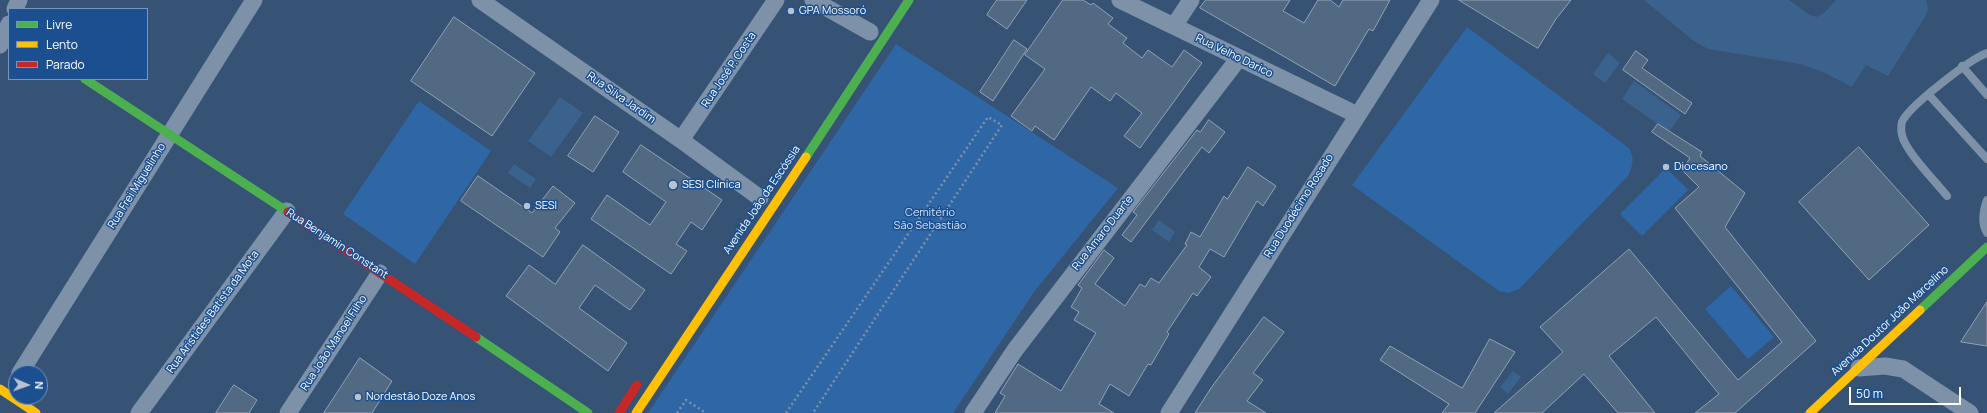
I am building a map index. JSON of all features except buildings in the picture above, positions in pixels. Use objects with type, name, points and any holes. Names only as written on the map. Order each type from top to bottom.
[{"type":"street","name":"Rua Frei Miguelinho","points":[[25,365],[254,0]]},
{"type":"street","name":"Rua Silva Jardim","points":[[480,0],[681,140],[760,198]]},
{"type":"street","name":"Rua José P. Costa","points":[[681,140],[776,0]]},
{"type":"street","points":[[813,0],[870,32]]},
{"type":"street","name":"Avenida João da Escóssia","points":[[636,413],[909,0]]},
{"type":"street","name":"Rua Velho Darico","points":[[1120,0],[1348,111]]},
{"type":"street","points":[[1174,26],[1192,0]]},
{"type":"street","name":"Rua Duodécimo Rosado","points":[[1156,413],[1419,0]]},
{"type":"street","name":"Rua Duodécimo Rosado","points":[[1168,413],[1431,0]]},
{"type":"street","points":[[0,45],[6,27]]},
{"type":"street","name":"Rua Amaro Duarte","points":[[973,413],[1015,350],[1239,58]]},
{"type":"street","name":"Rua Benjamin Constant","points":[[87,80],[287,211],[588,413]]},
{"type":"street","name":"Rua Aristides Batista da Mota","points":[[139,413],[287,211]]},
{"type":"street","name":"Avenida Doutor João Marcelino","points":[[1810,413],[1987,247]]},
{"type":"street","name":"Rua João Manoel Filho","points":[[288,413],[380,273]]},
{"type":"street","points":[[1859,368],[1885,366],[1903,369],[1970,413]]},
{"type":"street","points":[[619,413],[645,374]]},
{"type":"street","points":[[6,392],[36,413]]},
{"type":"lane","points":[[1948,196],[1907,147],[1902,134],[1902,123],[1909,112],[1962,66],[1987,53]]},
{"type":"lane","points":[[1962,66],[1987,95]]},
{"type":"lane","points":[[1929,95],[1987,159]]},
{"type":"lane","points":[[1987,200],[1983,210],[1984,228],[1987,233]]},
{"type":"path","points":[[786,413],[988,117],[1002,125],[813,413]]},
{"type":"path","points":[[677,413],[686,400],[706,413]]},
{"type":"green space","points":[[1467,27],[1629,148],[1633,159],[1628,176],[1519,289],[1508,293],[1499,291],[1352,185]]},
{"type":"green space","name":"Cemitério São Sebastião","points":[[896,44],[1118,188],[1034,292],[953,413],[648,413]]},
{"type":"green space","points":[[419,101],[491,151],[415,264],[343,214]]},
{"type":"green space","points":[[1666,168],[1688,190],[1642,236],[1620,214]]},
{"type":"green space","points":[[1731,286],[1774,337],[1748,359],[1705,309]]},
{"type":"shaded area","points":[[1644,0],[1789,0],[1810,15],[1817,17],[1825,12],[1836,0],[1926,0],[1928,9],[1925,17],[1888,76],[1866,65],[1852,87],[1825,73],[1800,64],[1708,49],[1695,42]]},
{"type":"shaded area","points":[[1608,53],[1620,63],[1605,83],[1593,74]]},
{"type":"shaded area","points":[[1634,81],[1681,115],[1669,132],[1622,99]]},
{"type":"shaded area","points":[[560,97],[583,113],[551,157],[528,141]]},
{"type":"shaded area","points":[[514,164],[536,179],[530,188],[508,173]]},
{"type":"shaded area","points":[[1159,220],[1175,232],[1169,242],[1152,230]]},
{"type":"shaded area","points":[[1513,371],[1521,377],[1508,394],[1500,387]]},
{"type":"traffic: fast","points":[[806,157],[909,0]]},
{"type":"traffic: fast","points":[[87,80],[288,212]]},
{"type":"traffic: fast","points":[[1920,310],[1987,247]]},
{"type":"traffic: fast","points":[[476,337],[588,413]]},
{"type":"traffic: slow","points":[[636,413],[806,157]]},
{"type":"traffic: slow","points":[[1810,413],[1920,310]]},
{"type":"traffic: slow","points":[[0,389],[36,413]]},
{"type":"traffic: jam","points":[[288,212],[476,337]]},
{"type":"traffic: jam","points":[[619,413],[637,385]]},
{"type":"place","name":"GPA Mossoró","points":[[791,11]]},
{"type":"place","name":"Diocesano","points":[[1666,167]]},
{"type":"place","name":"SESI Clínica","points":[[673,185]]},
{"type":"place","name":"SESI","points":[[527,206]]},
{"type":"place","name":"Nordestão Doze Anos","points":[[358,397]]}]
